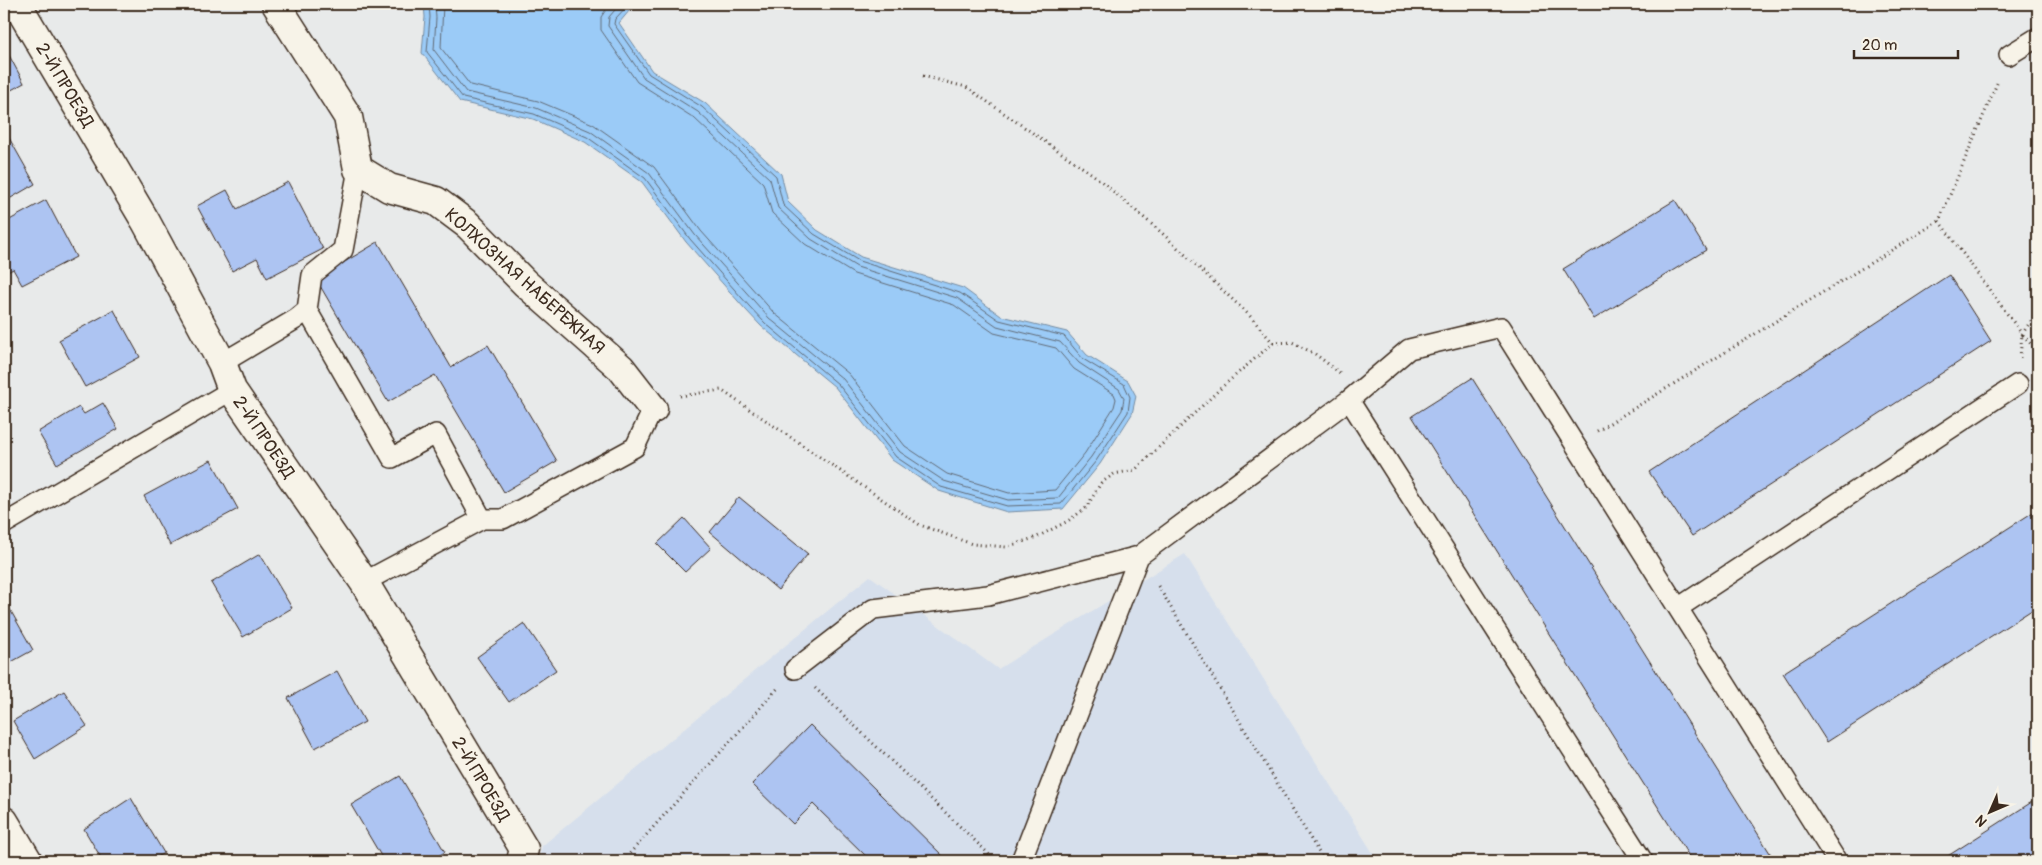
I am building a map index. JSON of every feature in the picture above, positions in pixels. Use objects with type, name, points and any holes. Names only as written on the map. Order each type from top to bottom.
[{"type":"street","name":"2-Й ПРОЕЗД","points":[[18,4],[146,222],[222,362],[232,390],[364,582],[524,849],[521,861]]},
{"type":"street","points":[[276,4],[348,117],[358,169]]},
{"type":"street","name":"КОЛХОЗНАЯ НАБЕРЕЖНАЯ","points":[[358,169],[389,188],[436,201],[468,225],[525,283],[621,368],[653,409]]},
{"type":"street","points":[[4,821],[28,861]]},
{"type":"lane","points":[[2009,55],[2038,37]]},
{"type":"lane","points":[[358,169],[343,250],[312,274],[307,310],[392,458],[436,434],[482,519]]},
{"type":"lane","points":[[222,362],[296,319],[307,310]]},
{"type":"lane","points":[[795,669],[873,609],[988,595],[1140,556],[1354,396],[1409,348],[1501,327],[1836,861]]},
{"type":"lane","points":[[1678,608],[2018,384]]},
{"type":"lane","points":[[4,524],[232,390]]},
{"type":"lane","points":[[1354,396],[1643,861]]},
{"type":"lane","points":[[364,582],[482,519],[503,519],[635,447],[653,409]]},
{"type":"lane","points":[[1021,861],[1140,556]]},
{"type":"path","points":[[1576,444],[1939,221],[2009,55]]},
{"type":"path","points":[[923,76],[966,87],[1095,176],[1162,233],[1249,315],[1273,343]]},
{"type":"path","points":[[1939,221],[2022,334],[2038,352]]},
{"type":"path","points":[[2022,334],[2038,311]]},
{"type":"path","points":[[653,409],[676,396],[721,390],[920,525],[972,544],[1006,547],[1037,537],[1068,521],[1086,508],[1101,483],[1114,474],[1135,470],[1222,386],[1273,343],[1292,342],[1315,354],[1336,370],[1354,396]]},
{"type":"path","points":[[1140,556],[1324,861]]},
{"type":"path","points":[[623,861],[795,669],[997,861]]},
{"type":"shaded area","points":[[1185,554],[1378,861],[538,861],[542,846],[870,576],[998,669]]},
{"type":"water","points":[[424,4],[635,4],[619,23],[652,71],[705,103],[781,174],[788,202],[817,230],[861,257],[963,288],[1001,316],[1067,332],[1087,355],[1128,381],[1136,396],[1132,414],[1100,464],[1063,509],[1007,512],[939,491],[892,460],[835,387],[761,326],[686,242],[642,182],[585,142],[533,119],[460,102],[422,53],[425,17]]},
{"type":"building","points":[[4,46],[24,83],[4,94]]},
{"type":"building","points":[[4,129],[35,184],[4,202]]},
{"type":"building","points":[[288,182],[323,249],[267,278],[257,258],[232,271],[197,206],[227,190],[237,209]]},
{"type":"building","points":[[46,200],[76,257],[22,285],[13,269],[4,274],[4,223]]},
{"type":"building","points":[[1675,200],[1706,250],[1594,319],[1563,269]]},
{"type":"building","points":[[378,242],[451,367],[488,345],[557,461],[504,492],[435,375],[388,402],[316,279]]},
{"type":"building","points":[[1949,275],[1991,341],[1692,536],[1649,472]]},
{"type":"building","points":[[114,310],[140,357],[85,387],[59,340]]},
{"type":"building","points":[[1472,378],[1775,861],[1692,861],[1412,416]]},
{"type":"building","points":[[103,403],[118,429],[57,464],[38,432],[79,407],[84,414]]},
{"type":"building","points":[[211,460],[238,509],[170,545],[144,496]]},
{"type":"building","points":[[739,497],[808,554],[778,590],[710,532]]},
{"type":"building","points":[[2038,509],[2038,606],[1827,742],[1783,673]]},
{"type":"building","points":[[684,518],[711,548],[685,572],[657,544]]},
{"type":"building","points":[[260,554],[292,608],[243,637],[211,583]]},
{"type":"building","points":[[4,599],[33,650],[4,666]]},
{"type":"building","points":[[524,623],[556,670],[509,702],[477,657]]},
{"type":"building","points":[[337,671],[365,722],[315,748],[288,698]]},
{"type":"building","points":[[64,691],[87,726],[35,759],[13,721]]},
{"type":"building","points":[[810,725],[948,861],[871,861],[813,804],[793,824],[752,784]]},
{"type":"building","points":[[400,776],[445,852],[429,861],[384,861],[351,805]]},
{"type":"building","points":[[131,798],[164,853],[150,861],[103,861],[84,829]]},
{"type":"building","points":[[2038,798],[2038,861],[1940,861]]}]
